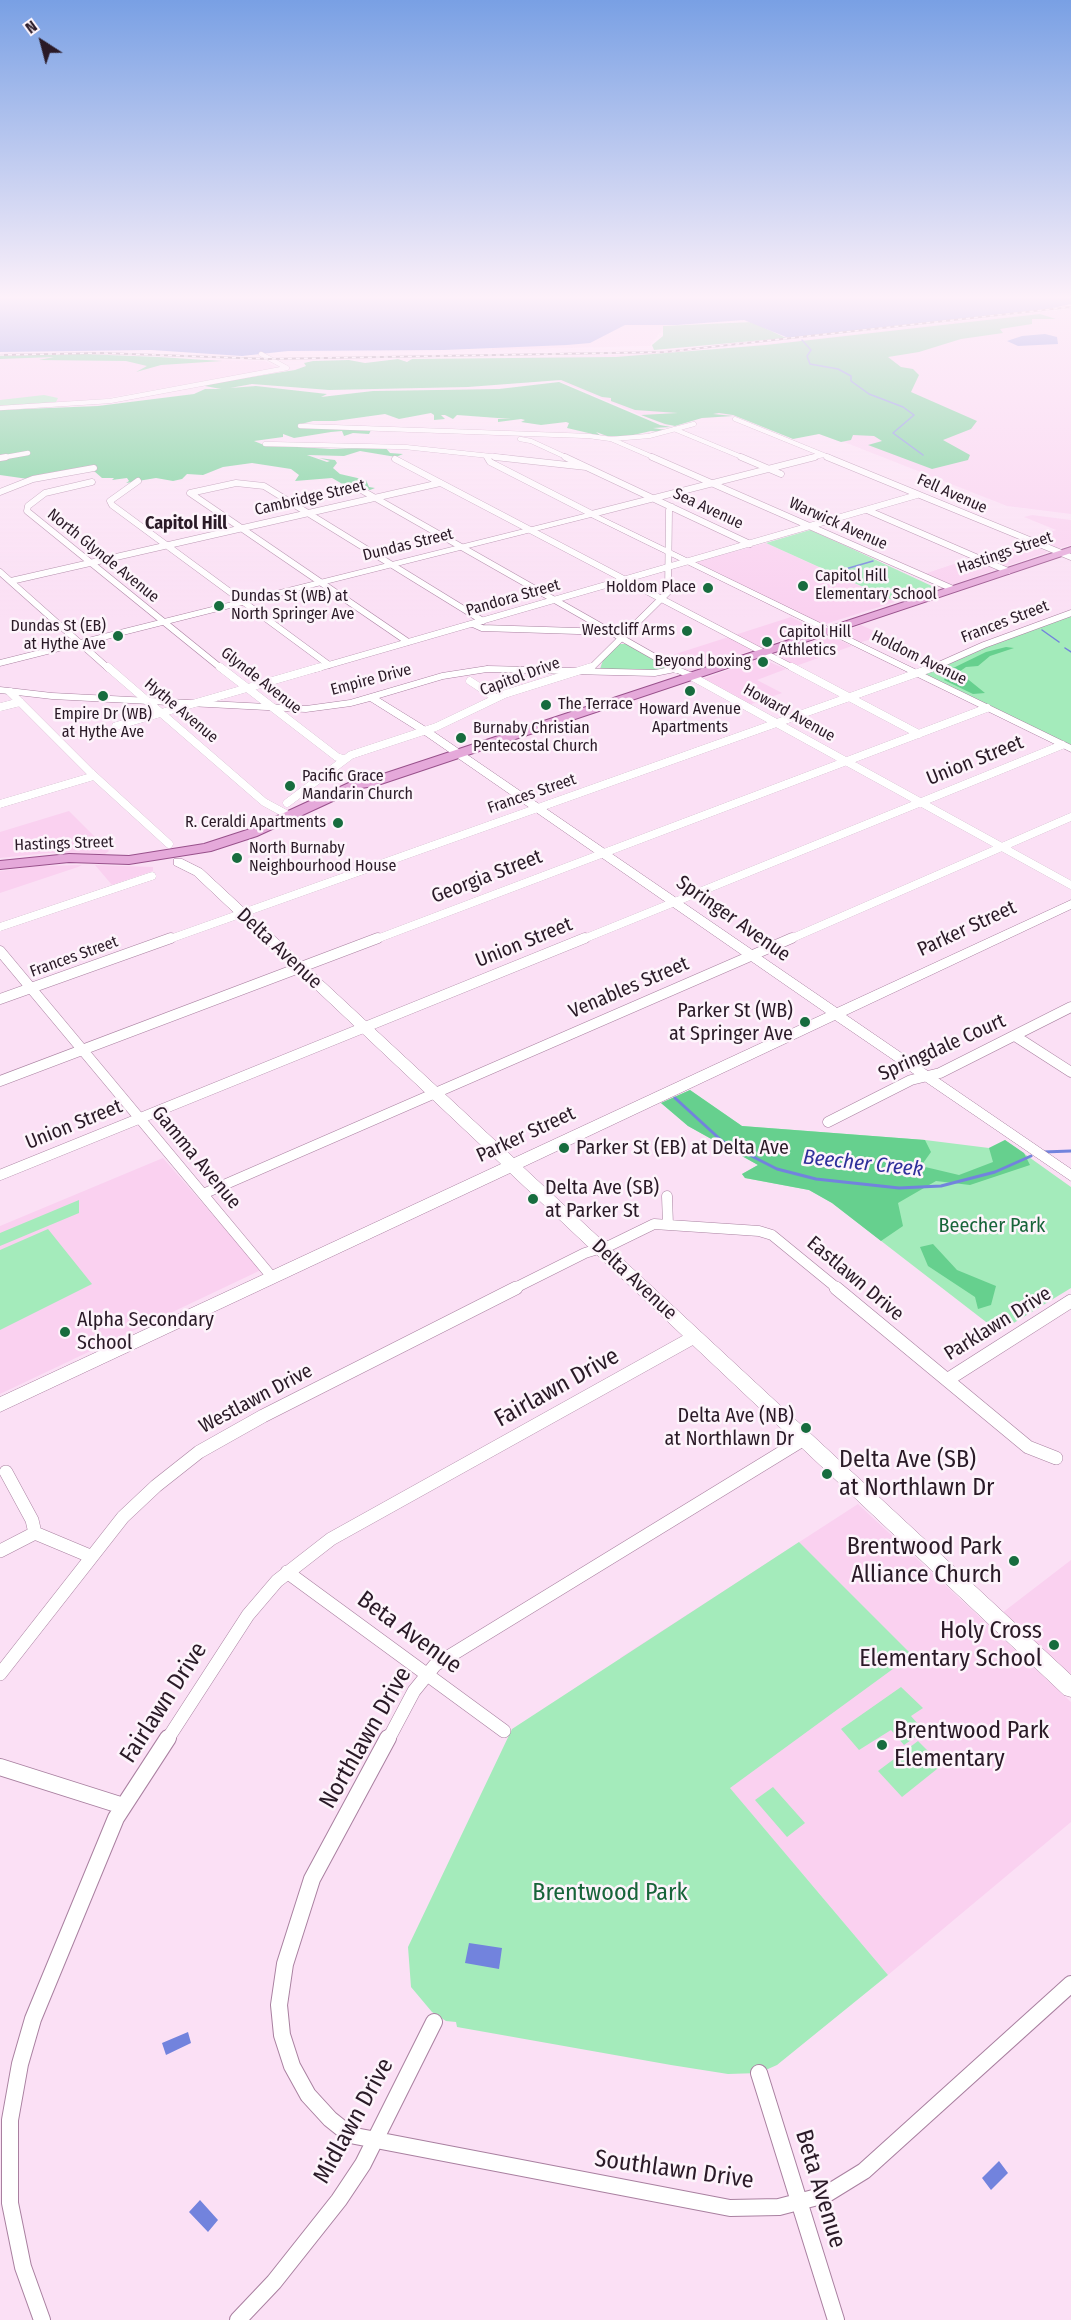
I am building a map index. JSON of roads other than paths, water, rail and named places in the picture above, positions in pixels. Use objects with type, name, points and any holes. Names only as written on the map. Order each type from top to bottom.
[{"type":"main road","name":"Hastings Street","points":[[129,860],[138,864],[178,862],[199,865],[252,843],[357,784],[370,783],[827,630],[1008,571],[1068,554]]},
{"type":"main road","points":[[660,673],[671,683]]},
{"type":"main road","name":"Hastings Street","points":[[0,865],[69,858],[129,860],[207,848],[252,833],[287,809],[303,813]]},
{"type":"street","points":[[0,408],[77,403]]},
{"type":"street","name":"Fell Avenue","points":[[735,419],[917,495],[1068,554]]},
{"type":"street","points":[[300,426],[611,439],[649,436],[694,424]]},
{"type":"street","points":[[674,429],[781,474]]},
{"type":"street","name":"Sea Avenue","points":[[506,434],[531,441],[750,544]]},
{"type":"street","name":"Warwick Avenue","points":[[611,439],[953,589]]},
{"type":"street","points":[[265,444],[397,446],[585,467]]},
{"type":"street","points":[[0,458],[28,453]]},
{"type":"street","name":"Dundas Street","points":[[0,663],[823,455]]},
{"type":"street","points":[[486,456],[490,462],[592,514]]},
{"type":"street","points":[[395,459],[623,581],[919,734]]},
{"type":"street","points":[[0,492],[33,479],[94,468]]},
{"type":"street","points":[[138,481],[110,501],[112,505],[329,665]]},
{"type":"street","name":"North Glynde Avenue","points":[[92,482],[45,493],[28,506],[27,511],[163,622]]},
{"type":"street","points":[[408,642],[239,529],[191,496],[190,493],[231,483],[262,485],[483,621]]},
{"type":"street","name":"Cambridge Street","points":[[11,581],[440,483]]},
{"type":"street","name":"Howard Avenue","points":[[356,487],[676,669],[1071,885]]},
{"type":"street","name":"Pandora Street","points":[[116,726],[917,495]]},
{"type":"street","points":[[662,601],[668,592],[669,510],[672,507]]},
{"type":"street","points":[[867,510],[1008,571]]},
{"type":"street","name":"Holdom Avenue","points":[[592,514],[1067,747]]},
{"type":"street","name":"Hythe Avenue","points":[[0,572],[160,713],[264,799],[287,809]]},
{"type":"street","name":"Capitol Drive","points":[[287,809],[344,759],[424,732],[496,698],[592,667],[662,601]]},
{"type":"street","name":"Frances Street","points":[[0,999],[916,674],[984,645],[1071,613]]},
{"type":"street","name":"Glynde Avenue","points":[[163,622],[272,708],[344,759]]},
{"type":"street","points":[[473,624],[482,628],[612,632]]},
{"type":"street","name":"Empire Drive","points":[[5,691],[272,708],[329,707],[465,671],[487,669],[660,673],[676,669]]},
{"type":"street","points":[[470,681],[496,698]]},
{"type":"street","points":[[0,682],[5,691],[20,702],[94,776],[169,844]]},
{"type":"street","points":[[120,699],[132,695],[134,690]]},
{"type":"street","name":"Springer Avenue","points":[[371,697],[457,753],[1071,1176]]},
{"type":"street","points":[[0,707],[20,702]]},
{"type":"street","name":"Georgia Street","points":[[0,1081],[987,708]]},
{"type":"street","name":"Union Street","points":[[0,1174],[920,802],[1067,747]]},
{"type":"street","points":[[1,803],[94,776]]},
{"type":"street","name":"Venables Street","points":[[202,1194],[1071,817]]},
{"type":"street","name":"Delta Avenue","points":[[199,865],[241,914],[1071,1689]]},
{"type":"street","points":[[0,927],[152,876]]},
{"type":"street","name":"Parker Street","points":[[0,1405],[1071,903]]},
{"type":"street","name":"Gamma Avenue","points":[[0,951],[272,1277]]},
{"type":"street","name":"Springdale Court","points":[[828,1122],[911,1080],[940,1073],[1071,1007]]},
{"type":"street","points":[[1015,1036],[1071,1072]]},
{"type":"street","points":[[667,1196],[668,1225]]},
{"type":"street","name":"Eastlawn Drive","points":[[600,1248],[651,1225],[759,1232],[772,1235],[1028,1447],[1056,1458]]},
{"type":"street","name":"Westlawn Drive","points":[[0,1674],[90,1556],[123,1517],[156,1486],[220,1439],[585,1253],[600,1248]]},
{"type":"street","name":"Parklawn Drive","points":[[946,1380],[1068,1308]]},
{"type":"street","name":"Fairlawn Drive","points":[[42,2320],[23,2267],[10,2203],[8,2145],[12,2103],[33,2019],[110,1831],[123,1806],[248,1615],[287,1572],[331,1539],[694,1337]]},
{"type":"street","name":"Northlawn Drive","points":[[374,2141],[350,2135],[330,2119],[309,2095],[292,2066],[282,2035],[279,2006],[285,1964],[312,1879],[414,1692],[435,1665],[804,1439]]},
{"type":"street","points":[[6,1472],[32,1520],[35,1533]]},
{"type":"street","points":[[0,1551],[35,1533],[90,1556]]},
{"type":"street","name":"Beta Avenue","points":[[287,1572],[504,1731]]},
{"type":"street","points":[[0,1767],[123,1806]]},
{"type":"street","name":"Southlawn Drive","points":[[374,2141],[730,2208],[779,2207],[800,2203],[825,2195],[864,2171],[1071,1984]]},
{"type":"street","name":"Midlawn Drive","points":[[238,2320],[274,2282],[339,2200],[363,2164],[434,2022]]},
{"type":"street","name":"Beta Avenue","points":[[759,2073],[836,2320]]},
{"type":"water","points":[[469,1943],[502,1948],[499,1969],[465,1963]]},
{"type":"water","points":[[188,2032],[191,2043],[166,2055],[162,2043]]},
{"type":"water","points":[[999,2161],[1008,2173],[991,2190],[982,2178]]},
{"type":"water","points":[[200,2200],[218,2220],[208,2232],[189,2212]]},
{"type":"waterway","points":[[893,403],[914,415],[893,433],[923,455]]},
{"type":"waterway","points":[[842,570],[873,561]]},
{"type":"waterway","points":[[1042,630],[1059,642]]},
{"type":"waterway","points":[[1065,648],[1071,652]]},
{"type":"waterway","name":"Beecher Creek","points":[[675,1098],[722,1141],[777,1169],[816,1179],[899,1188],[941,1186],[995,1172],[1031,1156]]},
{"type":"waterway","name":"Beecher Creek","points":[[1043,1152],[1071,1151]]},
{"type":"place","name":"Capitol Hill Elementary School","points":[[803,586]]},
{"type":"place","name":"Holdom Place","points":[[708,588]]},
{"type":"place","name":"Dundas St (WB) at North Springer Ave","points":[[219,606]]},
{"type":"place","name":"Westcliff Arms","points":[[687,631]]},
{"type":"place","name":"Dundas St (EB) at Hythe Ave","points":[[118,636]]},
{"type":"place","name":"Capitol Hill Athletics","points":[[767,642]]},
{"type":"place","name":"Beyond boxing","points":[[763,662]]},
{"type":"place","name":"Howard Avenue Apartments","points":[[690,691]]},
{"type":"place","name":"Empire Dr (WB) at Hythe Ave","points":[[103,696]]},
{"type":"place","name":"The Terrace","points":[[546,705]]},
{"type":"place","name":"Burnaby Christian Pentecostal Church","points":[[461,738]]},
{"type":"place","name":"Pacific Grace Mandarin Church","points":[[290,786]]},
{"type":"place","name":"R. Ceraldi Apartments","points":[[338,823]]},
{"type":"place","name":"North Burnaby Neighbourhood House","points":[[237,858]]},
{"type":"place","name":"Parker St (WB) at Springer Ave","points":[[805,1022]]},
{"type":"place","name":"Parker St (EB) at Delta Ave","points":[[564,1148]]},
{"type":"place","name":"Delta Ave (SB) at Parker St","points":[[533,1199]]},
{"type":"place","name":"Alpha Secondary School","points":[[65,1332]]},
{"type":"place","name":"Delta Ave (NB) at Northlawn Dr","points":[[806,1428]]},
{"type":"place","name":"Delta Ave (SB) at Northlawn Dr","points":[[827,1474]]},
{"type":"place","name":"Brentwood Park Alliance Church","points":[[1014,1561]]},
{"type":"place","name":"Holy Cross Elementary School","points":[[1054,1645]]},
{"type":"place","name":"Brentwood Park Elementary","points":[[882,1745]]},
{"type":"district","name":"Capitol Hill","points":[[186,524]]},
{"type":"park label","name":"Beecher Park","points":[[992,1226]]},
{"type":"park label","name":"Brentwood Park","points":[[610,1893]]}]
